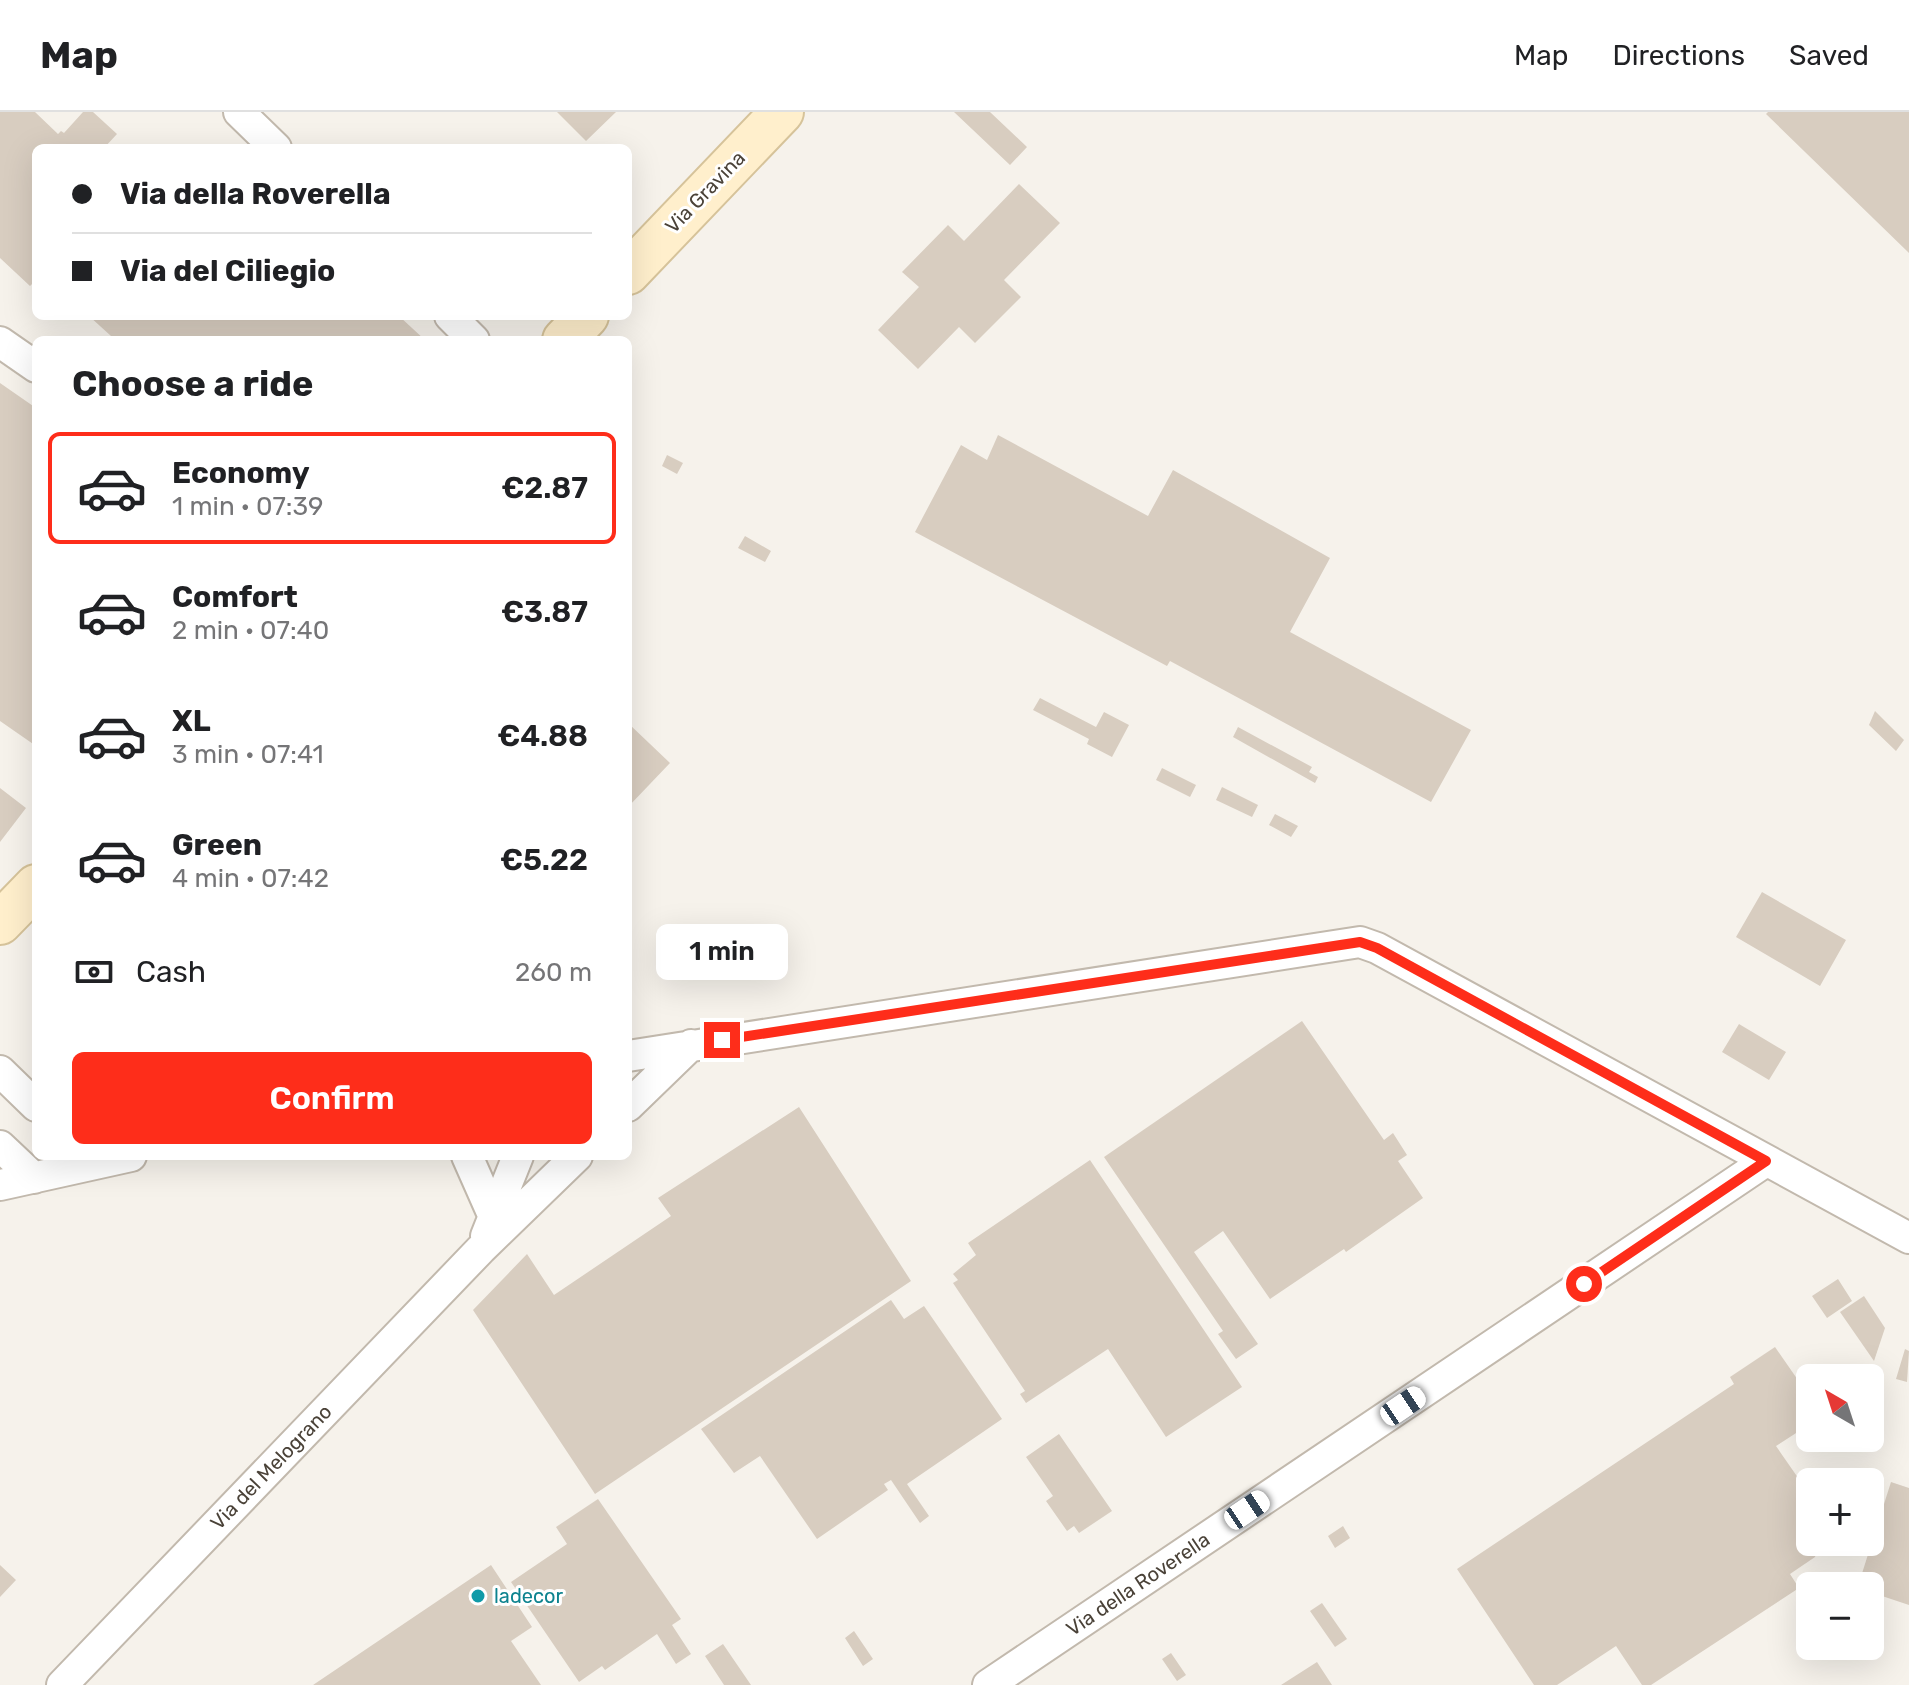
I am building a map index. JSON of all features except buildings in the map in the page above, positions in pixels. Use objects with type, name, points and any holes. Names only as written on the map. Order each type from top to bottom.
[{"type":"main road","name":"Via Gravina","points":[[632,269],[782,112]]},
{"type":"main road","points":[[568,336],[583,320]]},
{"type":"main road","points":[[0,923],[32,890]]},
{"type":"street","points":[[239,112],[272,144]]},
{"type":"street","points":[[454,320],[470,336]]},
{"type":"street","points":[[0,342],[32,364]]},
{"type":"street","points":[[632,1055],[1360,942],[1377,948],[1909,1238]]},
{"type":"street","points":[[632,1102],[691,1045]]},
{"type":"street","points":[[0,1071],[32,1102]]},
{"type":"street","points":[[0,1146],[34,1178]]},
{"type":"street","points":[[0,1185],[91,1160]]},
{"type":"street","points":[[469,1160],[494,1217]]},
{"type":"street","points":[[481,1249],[516,1160]]},
{"type":"street","name":"Via del Melograno","points":[[62,1685],[481,1249],[573,1160]]},
{"type":"street","name":"Via della Roverella","points":[[988,1685],[1766,1161]]},
{"type":"place","name":"ladecor","points":[[478,1596]]},
{"type":"route","points":[[722,1040],[1360,942],[1377,948],[1766,1161],[1584,1284]]}]
